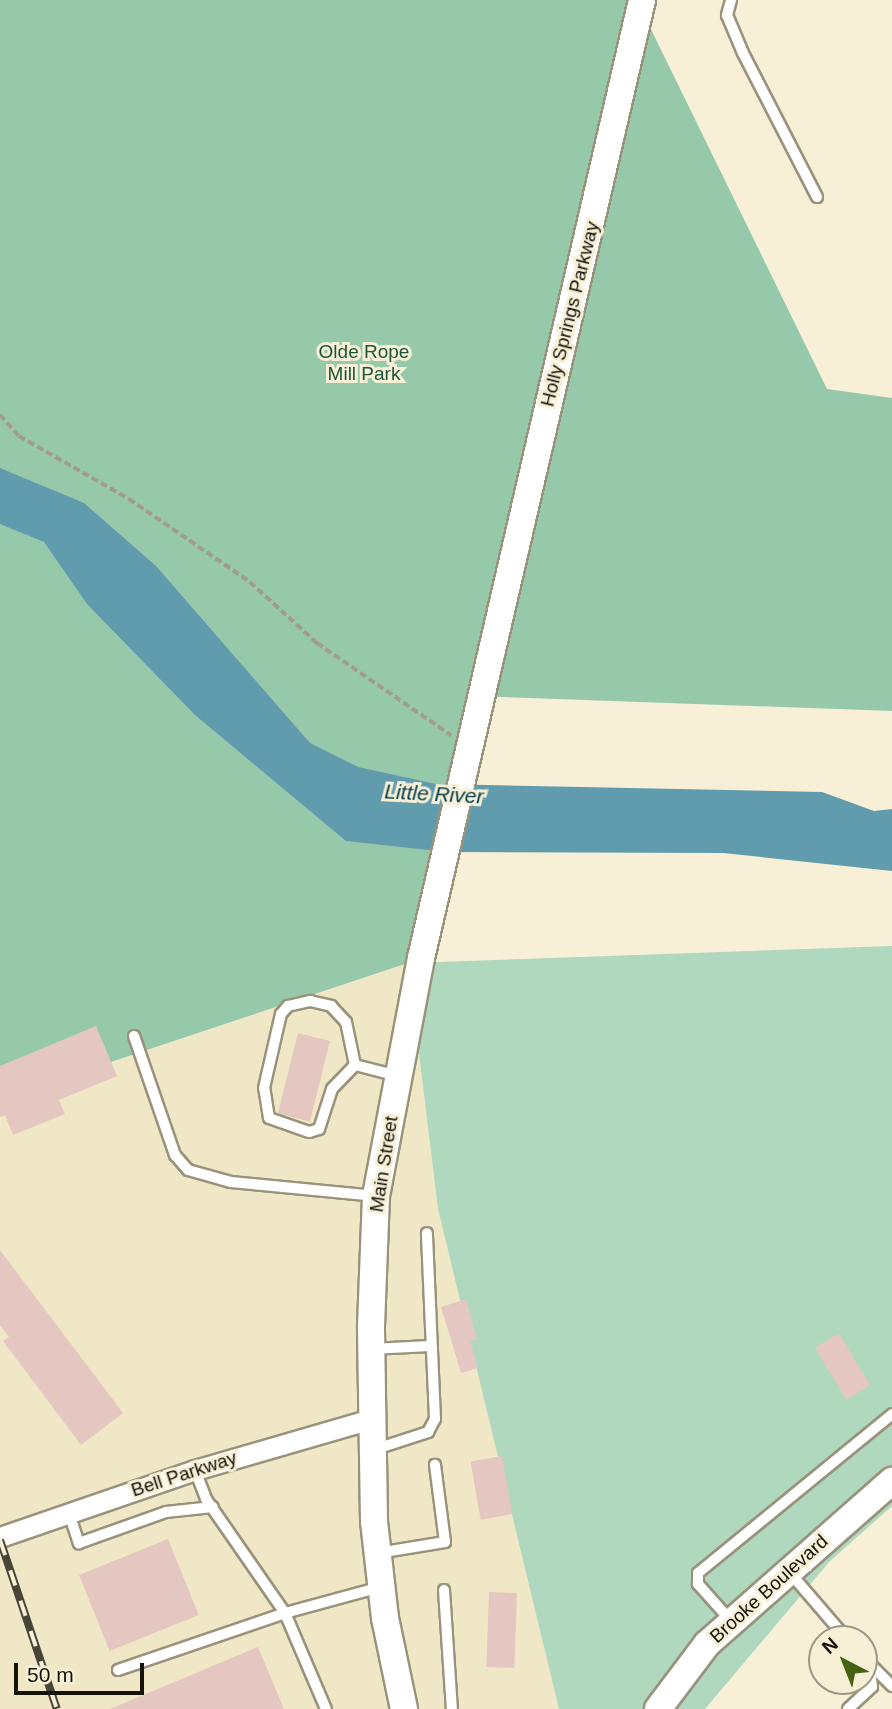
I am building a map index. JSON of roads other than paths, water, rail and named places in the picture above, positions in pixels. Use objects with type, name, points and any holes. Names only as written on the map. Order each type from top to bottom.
[{"type":"main road","name":"Holly Springs Parkway","points":[[499,628],[642,0]]},
{"type":"main road","name":"Main Street","points":[[404,1709],[382,1587],[372,1450],[371,1349],[376,1196],[421,958],[499,628]]},
{"type":"main road","name":"Brooke Boulevard","points":[[658,1709],[730,1621],[892,1481]]},
{"type":"street","name":"Bell Parkway","points":[[0,1537],[195,1470],[371,1419]]},
{"type":"lane","points":[[731,0],[727,15],[743,53],[817,197]]},
{"type":"lane","points":[[310,1001],[331,1006],[346,1021],[355,1065],[332,1089],[318,1129],[309,1132],[269,1118],[264,1088],[281,1014],[288,1006],[310,1001]]},
{"type":"lane","points":[[134,1036],[175,1155],[188,1170],[231,1182],[376,1196]]},
{"type":"lane","points":[[355,1065],[398,1076]]},
{"type":"lane","points":[[372,1450],[428,1432],[435,1419],[427,1233]]},
{"type":"lane","points":[[371,1349],[430,1346]]},
{"type":"lane","points":[[730,1621],[698,1584],[698,1573],[892,1414]]},
{"type":"lane","points":[[378,1553],[445,1542],[435,1465]]},
{"type":"lane","points":[[195,1470],[213,1507],[285,1613],[326,1709]]},
{"type":"lane","points":[[69,1513],[79,1543],[168,1511],[213,1507]]},
{"type":"lane","points":[[788,1571],[835,1625]]},
{"type":"lane","points":[[118,1670],[285,1613],[382,1587]]},
{"type":"lane","points":[[444,1590],[452,1709]]},
{"type":"lane","points":[[878,1672],[892,1686]]},
{"type":"lane","points":[[848,1709],[863,1695]]},
{"type":"water","name":"Little River","points":[[0,468],[84,503],[156,566],[310,743],[358,767],[436,784],[822,792],[874,811],[892,809],[892,871],[723,853],[446,852],[346,841],[195,715],[87,604],[44,542],[0,524]]},
{"type":"railway","points":[[0,1540],[57,1709]]},
{"type":"park label","name":"Olde Rope Mill Park","points":[[364,363]]}]
